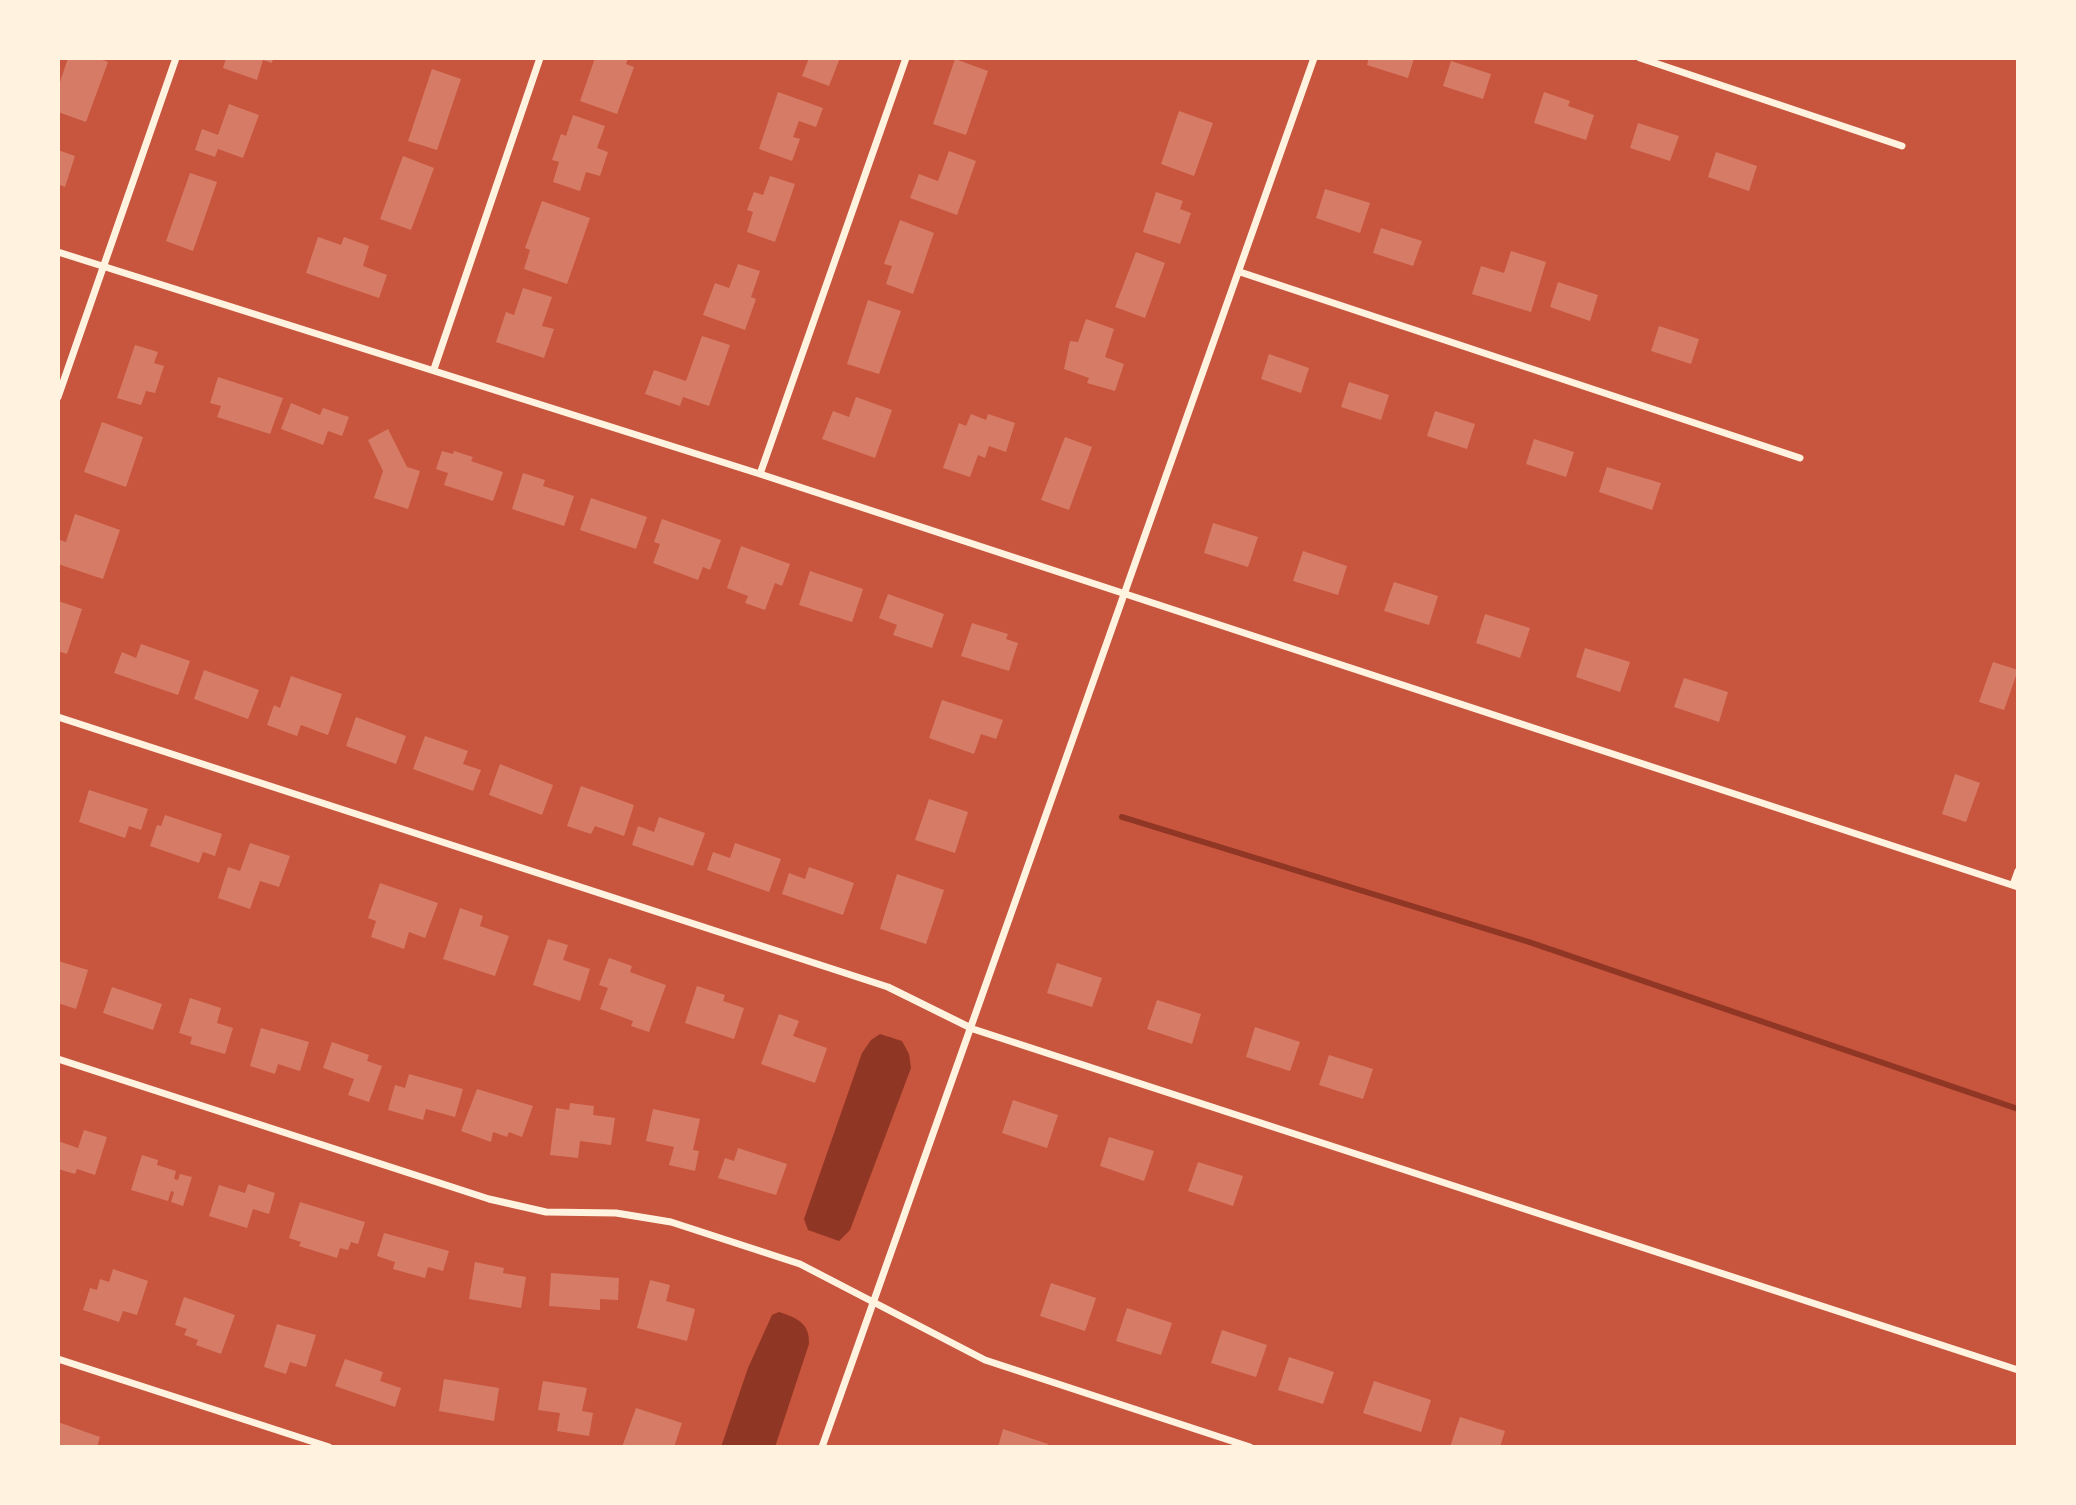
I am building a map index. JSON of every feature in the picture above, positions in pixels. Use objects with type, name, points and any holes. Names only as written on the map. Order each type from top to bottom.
[{"type":"street","points":[[58,397],[176,58]]},
{"type":"street","points":[[433,369],[540,58]]},
{"type":"street","points":[[760,474],[906,58]]},
{"type":"street","points":[[822,1447],[871,1303],[972,1029],[1241,272],[1314,58]]},
{"type":"street","points":[[1640,58],[1902,146]]},
{"type":"street","points":[[58,252],[760,474],[1124,596],[2016,886],[2018,871]]},
{"type":"street","points":[[1241,272],[1800,458]]},
{"type":"street","points":[[58,717],[888,987],[972,1029],[2018,1370]]},
{"type":"street","points":[[58,1059],[489,1199],[546,1212],[615,1213],[671,1222],[800,1264],[985,1360],[1250,1447]]},
{"type":"street","points":[[58,1359],[330,1447]]},
{"type":"shaded area","points":[[880,1034],[902,1041],[909,1054],[911,1068],[850,1230],[839,1241],[808,1230],[804,1219],[862,1053],[871,1040]]},
{"type":"shaded area","points":[[779,1312],[805,1326],[809,1344],[775,1447],[721,1447],[748,1368],[772,1315]]},
{"type":"building","points":[[68,58],[97,58],[108,62],[86,122],[58,112],[58,88]]},
{"type":"building","points":[[226,58],[273,58],[272,63],[263,60],[257,80],[223,68]]},
{"type":"building","points":[[595,58],[628,58],[626,64],[634,67],[617,114],[580,101]]},
{"type":"building","points":[[809,58],[840,58],[829,86],[802,76]]},
{"type":"building","points":[[1369,58],[1414,58],[1408,78],[1367,65]]},
{"type":"building","points":[[955,59],[988,71],[966,135],[933,124]]},
{"type":"building","points":[[1451,61],[1491,74],[1483,99],[1443,86]]},
{"type":"building","points":[[432,69],[461,79],[437,150],[408,141]]},
{"type":"building","points":[[778,92],[823,108],[816,127],[799,121],[793,137],[800,139],[792,161],[759,149]]},
{"type":"building","points":[[1544,92],[1570,101],[1568,106],[1594,115],[1586,140],[1534,123]]},
{"type":"building","points":[[229,104],[259,115],[243,158],[218,149],[215,157],[195,150],[202,129],[218,135]]},
{"type":"building","points":[[1179,111],[1213,123],[1194,176],[1161,164]]},
{"type":"building","points":[[573,115],[605,126],[597,148],[608,152],[600,176],[586,172],[580,191],[553,182],[559,162],[552,160],[561,134],[566,136]]},
{"type":"building","points":[[1638,123],[1679,136],[1670,161],[1630,148]]},
{"type":"building","points":[[58,150],[75,156],[65,187],[58,184]]},
{"type":"building","points":[[949,151],[976,161],[957,215],[910,198],[919,174],[938,181]]},
{"type":"building","points":[[1716,152],[1757,166],[1749,191],[1708,177]]},
{"type":"building","points":[[403,156],[434,168],[411,230],[380,219]]},
{"type":"building","points":[[190,173],[217,182],[193,251],[166,241]]},
{"type":"building","points":[[770,176],[795,184],[775,242],[747,232],[753,212],[747,210],[754,192],[763,195]]},
{"type":"building","points":[[1325,189],[1370,203],[1360,233],[1316,218]]},
{"type":"building","points":[[1156,192],[1183,201],[1180,209],[1191,213],[1180,244],[1143,232]]},
{"type":"building","points":[[542,201],[590,218],[567,284],[524,269],[530,250],[525,248]]},
{"type":"building","points":[[900,220],[934,233],[913,294],[886,284],[892,266],[884,264]]},
{"type":"building","points":[[1381,228],[1422,241],[1413,266],[1373,253]]},
{"type":"building","points":[[318,237],[341,245],[344,237],[369,246],[363,266],[387,275],[379,298],[306,273]]},
{"type":"building","points":[[1511,251],[1546,262],[1531,312],[1472,294],[1481,266],[1504,273]]},
{"type":"building","points":[[1136,252],[1165,263],[1145,318],[1115,307]]},
{"type":"building","points":[[738,264],[760,271],[751,297],[756,299],[745,330],[703,315],[715,283],[729,288]]},
{"type":"building","points":[[1558,282],[1598,295],[1590,321],[1550,307]]},
{"type":"building","points":[[523,288],[552,297],[542,326],[554,329],[544,358],[496,342],[506,312],[514,315]]},
{"type":"building","points":[[868,300],[901,311],[879,374],[847,364]]},
{"type":"building","points":[[1086,319],[1114,329],[1105,357],[1124,364],[1115,391],[1087,383],[1089,378],[1064,369],[1070,341],[1078,342]]},
{"type":"building","points":[[1659,326],[1699,339],[1691,364],[1651,351]]},
{"type":"building","points":[[702,336],[730,345],[709,406],[683,397],[680,406],[645,394],[654,370],[686,381]]},
{"type":"building","points":[[135,345],[158,352],[154,363],[164,366],[155,393],[146,391],[141,405],[117,398]]},
{"type":"building","points":[[1269,354],[1309,368],[1301,393],[1261,379]]},
{"type":"building","points":[[218,377],[283,398],[270,434],[217,417],[221,406],[210,403]]},
{"type":"building","points":[[1349,382],[1389,395],[1381,420],[1341,407]]},
{"type":"building","points":[[856,397],[892,410],[875,458],[822,439],[833,411],[849,417]]},
{"type":"building","points":[[291,403],[320,415],[323,408],[349,417],[342,436],[328,431],[323,445],[281,429]]},
{"type":"building","points":[[1435,411],[1475,424],[1467,449],[1427,436]]},
{"type":"building","points":[[971,414],[986,420],[988,414],[1015,423],[1006,452],[989,446],[985,458],[978,455],[970,477],[943,468],[959,423],[966,426]]},
{"type":"building","points":[[102,422],[143,437],[126,487],[84,472]]},
{"type":"building","points":[[388,429],[407,467],[420,471],[408,509],[374,498],[383,471],[368,440]]},
{"type":"building","points":[[1065,437],[1092,447],[1069,510],[1041,500]]},
{"type":"building","points":[[1534,439],[1574,452],[1566,477],[1526,464]]},
{"type":"building","points":[[442,451],[453,454],[454,451],[473,457],[471,461],[503,472],[493,501],[444,485],[448,473],[436,469]]},
{"type":"building","points":[[1607,467],[1661,483],[1652,510],[1599,492]]},
{"type":"building","points":[[523,473],[545,480],[543,486],[574,496],[564,526],[512,509]]},
{"type":"building","points":[[591,498],[647,517],[636,549],[580,530]]},
{"type":"building","points":[[75,514],[120,530],[103,579],[58,564],[60,540],[66,542]]},
{"type":"building","points":[[662,519],[721,540],[710,570],[703,567],[698,580],[653,563],[660,544],[654,542]]},
{"type":"building","points":[[1213,523],[1258,537],[1248,567],[1204,553]]},
{"type":"building","points":[[741,546],[790,564],[782,586],[775,583],[765,610],[745,603],[748,596],[727,588]]},
{"type":"building","points":[[1303,551],[1347,566],[1338,595],[1293,581]]},
{"type":"building","points":[[810,571],[863,589],[852,622],[799,605]]},
{"type":"building","points":[[1394,582],[1438,596],[1429,625],[1384,611]]},
{"type":"building","points":[[888,594],[944,614],[932,648],[893,635],[897,625],[879,618]]},
{"type":"building","points":[[58,601],[82,609],[67,654],[58,651]]},
{"type":"building","points":[[1485,614],[1530,628],[1520,658],[1476,643]]},
{"type":"building","points":[[972,623],[1008,634],[1006,639],[1018,643],[1009,671],[961,656]]},
{"type":"building","points":[[141,644],[190,661],[178,695],[114,673],[122,652],[136,658]]},
{"type":"building","points":[[1585,648],[1630,662],[1620,692],[1576,677]]},
{"type":"building","points":[[1993,662],[2018,670],[2004,710],[1979,702]]},
{"type":"building","points":[[204,670],[259,690],[248,719],[194,699]]},
{"type":"building","points":[[291,676],[342,694],[328,735],[301,725],[297,736],[267,725],[274,705],[280,708]]},
{"type":"building","points":[[1684,678],[1728,692],[1719,722],[1674,707]]},
{"type":"building","points":[[942,700],[1003,720],[996,739],[981,734],[974,754],[929,738]]},
{"type":"building","points":[[356,717],[406,736],[396,764],[346,746]]},
{"type":"building","points":[[425,736],[468,751],[463,764],[481,770],[473,791],[413,769]]},
{"type":"building","points":[[500,764],[553,785],[542,815],[489,795]]},
{"type":"building","points":[[1955,774],[1980,783],[1966,822],[1942,814]]},
{"type":"building","points":[[581,786],[634,805],[624,836],[595,826],[591,834],[567,826]]},
{"type":"building","points":[[89,790],[148,809],[141,830],[129,826],[125,838],[79,822]]},
{"type":"building","points":[[929,799],[968,812],[955,853],[915,840]]},
{"type":"building","points":[[165,815],[222,834],[215,856],[203,852],[199,863],[150,846],[157,825],[161,826]]},
{"type":"building","points":[[659,817],[705,833],[693,866],[632,845],[638,826],[654,832]]},
{"type":"building","points":[[250,843],[290,856],[279,887],[260,881],[250,909],[218,898],[228,867],[240,871]]},
{"type":"building","points":[[735,843],[781,859],[769,892],[707,870],[713,852],[730,858]]},
{"type":"building","points":[[809,867],[854,883],[843,915],[782,894],[789,873],[805,879]]},
{"type":"building","points":[[897,874],[944,890],[926,944],[880,929]]},
{"type":"building","points":[[380,883],[438,903],[425,938],[409,932],[404,949],[371,937],[376,921],[368,918]]},
{"type":"building","points":[[460,908],[483,916],[480,926],[509,936],[495,976],[443,959]]},
{"type":"building","points":[[548,939],[568,945],[563,960],[590,969],[580,1001],[533,985]]},
{"type":"building","points":[[609,958],[632,966],[630,972],[666,985],[649,1032],[631,1026],[633,1021],[600,1009],[608,988],[599,985]]},
{"type":"building","points":[[58,961],[88,970],[76,1009],[58,1003]]},
{"type":"building","points":[[1057,963],[1102,978],[1092,1007],[1047,993]]},
{"type":"building","points":[[697,986],[725,995],[723,1001],[744,1008],[734,1039],[685,1023]]},
{"type":"building","points":[[112,987],[162,1004],[153,1030],[103,1013]]},
{"type":"building","points":[[190,998],[221,1008],[217,1023],[233,1028],[225,1054],[190,1044],[192,1037],[179,1033]]},
{"type":"building","points":[[1157,1000],[1201,1014],[1192,1044],[1147,1029]]},
{"type":"building","points":[[779,1014],[799,1021],[793,1036],[827,1048],[815,1083],[761,1064]]},
{"type":"building","points":[[1255,1027],[1300,1042],[1290,1071],[1246,1057]]},
{"type":"building","points":[[261,1028],[309,1042],[300,1071],[278,1064],[275,1074],[250,1066]]},
{"type":"building","points":[[332,1042],[369,1055],[367,1061],[382,1066],[369,1102],[348,1095],[354,1079],[323,1068]]},
{"type":"building","points":[[1329,1055],[1373,1069],[1363,1099],[1319,1085]]},
{"type":"building","points":[[409,1074],[463,1089],[455,1117],[426,1109],[423,1120],[388,1110],[395,1085],[405,1088]]},
{"type":"building","points":[[477,1089],[533,1106],[522,1137],[509,1132],[507,1137],[493,1132],[491,1142],[461,1131]]},
{"type":"building","points":[[1013,1100],[1058,1115],[1047,1148],[1002,1133]]},
{"type":"building","points":[[570,1103],[594,1106],[593,1115],[615,1118],[611,1145],[580,1141],[578,1158],[550,1155],[556,1108],[569,1110]]},
{"type":"building","points":[[653,1109],[700,1119],[693,1150],[699,1151],[695,1171],[669,1165],[674,1147],[646,1141]]},
{"type":"building","points":[[84,1130],[107,1137],[95,1175],[77,1169],[75,1174],[58,1169],[58,1141],[78,1148]]},
{"type":"building","points":[[1109,1137],[1154,1151],[1144,1181],[1100,1166]]},
{"type":"building","points":[[738,1148],[787,1164],[776,1195],[718,1178],[725,1158],[734,1161]]},
{"type":"building","points":[[142,1155],[158,1160],[157,1165],[176,1171],[174,1179],[178,1180],[180,1174],[192,1177],[183,1206],[171,1202],[174,1192],[171,1191],[168,1201],[131,1190]]},
{"type":"building","points":[[1198,1162],[1243,1176],[1233,1206],[1188,1191]]},
{"type":"building","points":[[248,1184],[275,1193],[269,1214],[253,1209],[247,1228],[209,1216],[219,1185],[245,1193]]},
{"type":"building","points":[[300,1202],[365,1222],[358,1244],[351,1242],[348,1250],[340,1248],[337,1258],[299,1246],[301,1242],[289,1238]]},
{"type":"building","points":[[384,1233],[449,1251],[443,1271],[428,1267],[425,1278],[393,1269],[395,1262],[377,1256]]},
{"type":"building","points":[[475,1262],[504,1268],[503,1273],[526,1277],[521,1308],[469,1299]]},
{"type":"building","points":[[113,1269],[148,1281],[137,1315],[123,1311],[119,1322],[83,1310],[90,1288],[97,1290],[100,1279],[109,1282]]},
{"type":"building","points":[[551,1273],[619,1278],[618,1300],[600,1299],[600,1310],[549,1306]]},
{"type":"building","points":[[650,1280],[670,1285],[666,1301],[695,1309],[687,1341],[637,1328]]},
{"type":"building","points":[[1051,1283],[1096,1298],[1085,1331],[1040,1316]]},
{"type":"building","points":[[184,1297],[235,1315],[221,1354],[196,1345],[198,1340],[184,1335],[187,1329],[175,1325]]},
{"type":"building","points":[[1127,1308],[1172,1323],[1161,1355],[1116,1341]]},
{"type":"building","points":[[277,1324],[316,1335],[306,1367],[290,1362],[286,1374],[264,1367]]},
{"type":"building","points":[[1222,1330],[1267,1345],[1256,1377],[1211,1363]]},
{"type":"building","points":[[1289,1357],[1334,1372],[1323,1404],[1278,1390]]},
{"type":"building","points":[[345,1359],[383,1372],[380,1381],[401,1388],[395,1407],[335,1386]]},
{"type":"building","points":[[444,1379],[499,1388],[494,1421],[439,1411]]},
{"type":"building","points":[[543,1381],[587,1388],[582,1411],[593,1413],[589,1436],[557,1431],[560,1413],[538,1410]]},
{"type":"building","points":[[1374,1381],[1431,1400],[1421,1432],[1363,1413]]},
{"type":"building","points":[[636,1408],[682,1423],[674,1447],[622,1447]]},
{"type":"building","points":[[1460,1417],[1505,1431],[1500,1447],[1450,1447]]},
{"type":"building","points":[[58,1422],[100,1437],[97,1447],[58,1447]]},
{"type":"building","points":[[1003,1429],[1048,1444],[1047,1447],[998,1447]]},
{"type":"waterway","points":[[1122,817],[1529,942],[2018,1109]]}]
